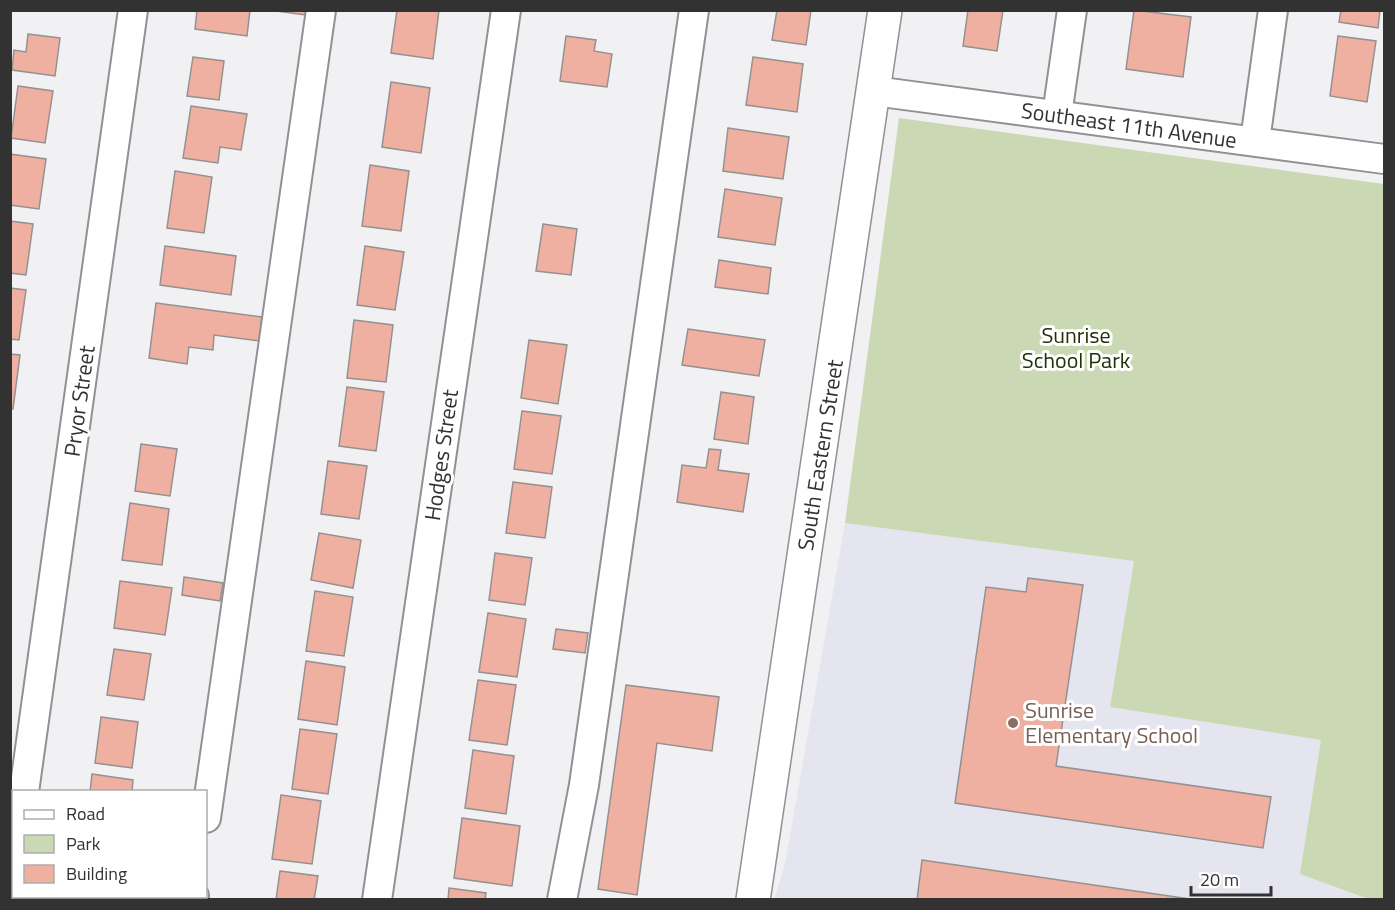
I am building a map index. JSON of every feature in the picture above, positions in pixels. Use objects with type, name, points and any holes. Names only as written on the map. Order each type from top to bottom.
[{"type":"main road","name":"South Eastern Street","points":[[753,900],[885,10]]},
{"type":"street","name":"Pryor Street","points":[[24,790],[133,10]]},
{"type":"street","points":[[207,811],[321,10]]},
{"type":"street","name":"Hodges Street","points":[[377,900],[506,10]]},
{"type":"street","points":[[562,900],[584,785],[694,10]]},
{"type":"street","points":[[1057,115],[1072,10]]},
{"type":"street","points":[[1255,141],[1273,10]]},
{"type":"street","name":"Southeast 11th Avenue","points":[[874,91],[1384,159]]},
{"type":"shaded area","name":"Sunrise Elementary School","points":[[845,523],[1134,561],[1110,707],[1322,740],[1300,874],[1368,899],[774,900],[785,864]]},
{"type":"green space","name":"Sunrise School Park","points":[[899,118],[1384,184],[1384,899],[1368,899],[1300,874],[1321,740],[1110,707],[1134,561],[845,523]]},
{"type":"building","points":[[197,10],[250,10],[247,36],[195,29]]},
{"type":"building","points":[[269,10],[305,10],[305,15]]},
{"type":"building","points":[[397,10],[439,10],[433,59],[391,53]]},
{"type":"building","points":[[777,10],[811,10],[806,45],[772,40]]},
{"type":"building","points":[[968,10],[1003,10],[997,51],[963,46]]},
{"type":"building","points":[[1134,10],[1191,17],[1183,77],[1126,69]]},
{"type":"building","points":[[1341,10],[1380,10],[1378,28],[1339,22]]},
{"type":"building","points":[[28,34],[60,38],[55,76],[12,70],[14,50],[26,52]]},
{"type":"building","points":[[566,36],[596,40],[594,51],[612,54],[607,87],[560,81]]},
{"type":"building","points":[[1338,36],[1376,41],[1367,102],[1330,96]]},
{"type":"building","points":[[193,57],[224,61],[219,100],[187,96]]},
{"type":"building","points":[[753,57],[803,64],[797,112],[746,105]]},
{"type":"building","points":[[391,82],[430,88],[421,153],[382,147]]},
{"type":"building","points":[[18,86],[53,91],[45,143],[11,138]]},
{"type":"building","points":[[191,106],[247,114],[241,150],[220,147],[218,163],[183,158]]},
{"type":"building","points":[[728,128],[789,137],[783,179],[723,171]]},
{"type":"building","points":[[10,154],[46,159],[39,209],[10,205]]},
{"type":"building","points":[[370,165],[409,171],[401,231],[362,226]]},
{"type":"building","points":[[175,171],[212,177],[204,233],[167,228]]},
{"type":"building","points":[[725,189],[782,198],[775,245],[718,237]]},
{"type":"building","points":[[10,221],[33,224],[26,275],[10,273]]},
{"type":"building","points":[[543,224],[577,229],[571,275],[536,271]]},
{"type":"building","points":[[165,246],[236,256],[231,295],[160,285]]},
{"type":"building","points":[[365,246],[404,252],[395,310],[357,305]]},
{"type":"building","points":[[719,260],[771,268],[768,294],[715,287]]},
{"type":"building","points":[[10,288],[26,290],[19,340],[10,339]]},
{"type":"building","points":[[156,303],[262,317],[259,341],[214,335],[213,350],[189,347],[187,364],[149,358]]},
{"type":"building","points":[[354,320],[393,325],[386,382],[347,378]]},
{"type":"building","points":[[688,329],[765,340],[759,376],[682,365]]},
{"type":"building","points":[[529,340],[567,345],[558,404],[521,398]]},
{"type":"building","points":[[10,354],[20,355],[13,409],[10,409]]},
{"type":"building","points":[[347,387],[384,392],[376,451],[339,446]]},
{"type":"building","points":[[721,392],[754,397],[748,444],[714,439]]},
{"type":"building","points":[[522,411],[561,416],[552,474],[514,469]]},
{"type":"building","points":[[141,444],[177,449],[170,496],[135,491]]},
{"type":"building","points":[[709,449],[721,450],[718,470],[749,474],[743,512],[677,502],[682,465],[706,468]]},
{"type":"building","points":[[328,461],[367,466],[359,519],[321,514]]},
{"type":"building","points":[[513,482],[552,487],[545,538],[506,533]]},
{"type":"building","points":[[130,503],[169,509],[162,565],[122,560]]},
{"type":"building","points":[[319,533],[361,540],[353,588],[311,580]]},
{"type":"building","points":[[495,553],[532,558],[525,605],[489,600]]},
{"type":"building","points":[[184,577],[223,583],[220,601],[182,595]]},
{"type":"building","points":[[1028,578],[1083,585],[1056,766],[1271,797],[1263,848],[955,803],[986,587],[1026,592]]},
{"type":"building","points":[[120,581],[172,588],[165,635],[114,628]]},
{"type":"building","points":[[315,591],[353,597],[344,656],[306,651]]},
{"type":"building","points":[[488,613],[526,619],[517,677],[479,672]]},
{"type":"building","points":[[556,629],[588,633],[585,653],[553,649]]},
{"type":"building","points":[[114,649],[151,654],[144,700],[107,695]]},
{"type":"building","points":[[306,661],[345,667],[337,725],[298,719]]},
{"type":"building","points":[[478,680],[516,685],[507,745],[469,740]]},
{"type":"building","points":[[626,685],[719,697],[712,751],[657,743],[637,895],[598,889]]},
{"type":"building","points":[[101,717],[138,722],[132,768],[95,763]]},
{"type":"building","points":[[300,729],[337,734],[328,794],[292,789]]},
{"type":"building","points":[[473,750],[514,756],[506,814],[465,808]]},
{"type":"building","points":[[92,774],[133,780],[132,790],[90,790]]},
{"type":"building","points":[[281,795],[321,801],[312,864],[272,859]]},
{"type":"building","points":[[462,818],[520,826],[512,886],[454,878]]},
{"type":"building","points":[[922,860],[1197,900],[917,900]]},
{"type":"building","points":[[280,871],[318,876],[314,900],[276,900]]},
{"type":"building","points":[[449,888],[486,893],[485,900],[448,900]]},
{"type":"building","points":[[72,898],[112,898],[112,900],[72,900]]},
{"type":"place","name":"Sunrise Elementary School","points":[[1013,723]]}]
